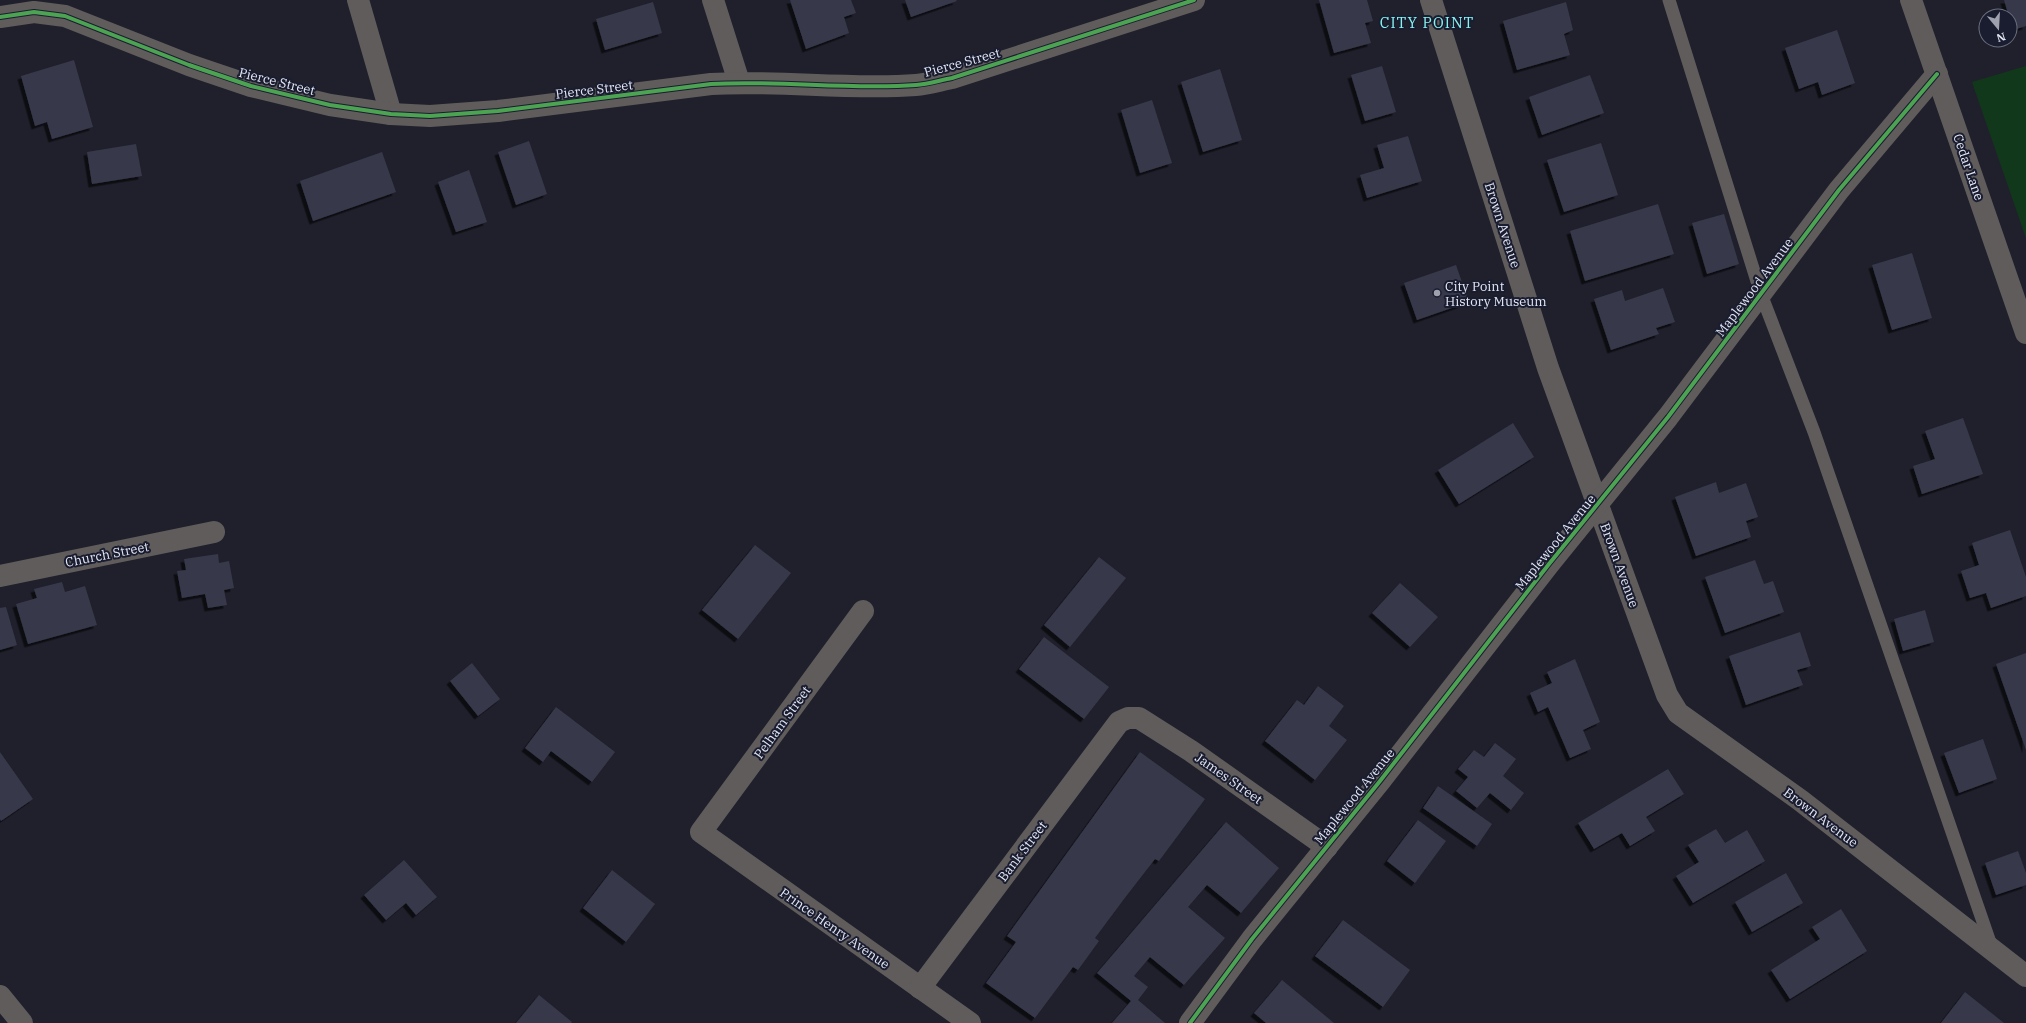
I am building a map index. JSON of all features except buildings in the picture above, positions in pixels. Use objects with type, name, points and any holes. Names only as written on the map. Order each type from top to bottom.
[{"type":"street","points":[[64,0],[81,21]]},
{"type":"street","points":[[358,0],[391,114]]},
{"type":"street","points":[[713,0],[739,82]]},
{"type":"street","name":"Pierce Street","points":[[0,17],[34,12],[65,16],[81,21],[189,65],[251,86],[330,105],[391,114],[430,116],[498,111],[711,84],[739,82],[893,86],[918,84],[952,78],[1194,0]]},
{"type":"street","name":"Brown Avenue","points":[[1432,0],[1548,368],[1666,695],[1678,713],[1800,800],[1993,952],[2026,976]]},
{"type":"street","name":"Cedar Lane","points":[[1911,0],[2026,333]]},
{"type":"street","name":"Maplewood Avenue","points":[[1190,1023],[1252,939],[1668,417],[1839,190],[1937,74]]},
{"type":"street","name":"Church Street","points":[[0,576],[214,532]]},
{"type":"street","name":"Pelham Street","points":[[701,832],[862,612]]},
{"type":"street","name":"James Street","points":[[1128,718],[1139,718],[1191,751],[1326,847]]},
{"type":"street","name":"Bank Street","points":[[920,988],[1119,722],[1128,718]]},
{"type":"street","name":"Prince Henry Avenue","points":[[701,832],[970,1023]]},
{"type":"street","points":[[0,996],[22,1023]]},
{"type":"lane","points":[[1669,0],[1761,294],[1814,432],[1993,952]]},
{"type":"green space","points":[[2026,66],[2026,238],[1972,82]]},
{"type":"cycle path","points":[[0,17],[34,12],[65,16],[189,65],[251,86],[330,105],[391,114],[430,116],[498,111],[711,84],[763,83],[865,86],[921,84],[952,78],[1194,0]]},
{"type":"cycle path","points":[[1190,1023],[1252,939],[1380,781],[1549,564],[1668,417],[1839,190],[1937,74]]},
{"type":"place","name":"City Point History Museum","points":[[1437,293]]},
{"type":"district","name":"CITY POINT","points":[[1427,23]]}]
